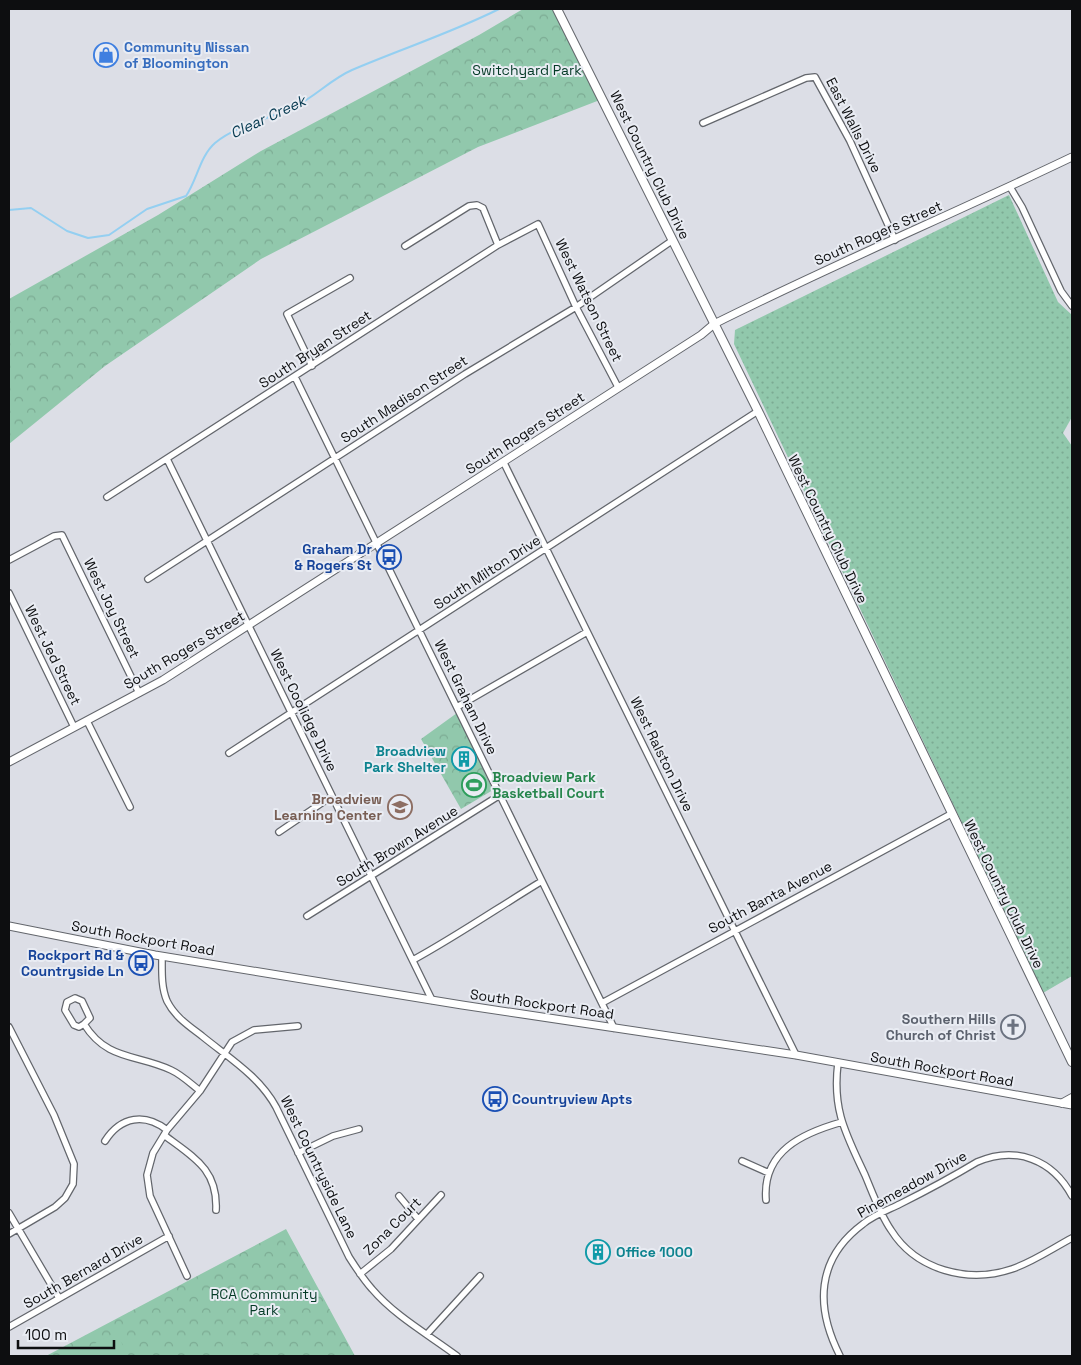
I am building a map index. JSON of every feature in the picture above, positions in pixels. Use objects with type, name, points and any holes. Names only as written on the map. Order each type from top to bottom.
[{"type":"main road","name":"West Country Club Drive","points":[[558,9],[758,411],[1072,1062]]},
{"type":"main road","points":[[1062,1103],[1072,1098]]},
{"type":"street","name":"East Walls Drive","points":[[703,123],[806,78],[816,77],[850,141],[895,240]]},
{"type":"street","name":"South Rogers Street","points":[[9,762],[139,693],[249,626],[504,463],[618,387],[701,335],[714,324],[810,276],[895,240],[1072,157]]},
{"type":"street","points":[[1010,187],[1022,206],[1061,291],[1072,306]]},
{"type":"street","points":[[405,246],[469,206],[477,205],[483,208],[498,245]]},
{"type":"street","name":"South Bryan Street","points":[[107,497],[498,245],[538,224]]},
{"type":"street","name":"West Watson Street","points":[[538,224],[576,307],[618,387]]},
{"type":"street","name":"South Madison Street","points":[[148,578],[465,374],[576,307],[673,240]]},
{"type":"street","points":[[312,366],[286,314],[350,278]]},
{"type":"street","name":"West Graham Drive","points":[[295,377],[614,1028]]},
{"type":"street","name":"South Milton Drive","points":[[229,753],[758,411]]},
{"type":"street","name":"West Coolidge Drive","points":[[167,459],[432,1000]]},
{"type":"street","name":"West Ralston Drive","points":[[504,463],[796,1055]]},
{"type":"street","name":"West Joy Street","points":[[9,560],[54,536],[62,535],[139,693]]},
{"type":"street","name":"West Jed Street","points":[[9,593],[74,728]]},
{"type":"street","points":[[457,707],[588,632]]},
{"type":"street","points":[[87,720],[130,808]]},
{"type":"street","points":[[279,832],[332,796]]},
{"type":"street","name":"South Brown Avenue","points":[[307,916],[500,796]]},
{"type":"street","name":"South Banta Avenue","points":[[602,1004],[734,930],[951,814]]},
{"type":"street","points":[[413,960],[454,938],[488,914],[542,881]]},
{"type":"street","name":"South Rockport Road","points":[[9,926],[162,956],[432,1000],[796,1055],[1072,1105]]},
{"type":"street","name":"West Countryside Lane","points":[[162,956],[163,988],[171,1007],[181,1020],[252,1075],[264,1089],[349,1257],[360,1274],[372,1290],[392,1308],[457,1356]]},
{"type":"street","points":[[75,998],[82,1000],[90,1015],[90,1020],[84,1024],[78,1027],[74,1025],[66,1010],[67,1002],[75,998]]},
{"type":"street","points":[[84,1024],[91,1035],[108,1049],[171,1070],[200,1091]]},
{"type":"street","points":[[187,1276],[150,1196],[147,1181],[150,1161],[166,1132],[200,1091],[232,1042],[249,1031],[268,1027],[298,1026]]},
{"type":"street","points":[[9,1027],[59,1125],[74,1164],[73,1184],[66,1198],[55,1207],[9,1234]]},
{"type":"street","points":[[838,1063],[836,1091],[842,1122],[882,1213],[896,1238],[916,1256],[941,1269],[965,1275],[996,1274],[1013,1269],[1072,1238]]},
{"type":"street","points":[[106,1141],[116,1127],[133,1119],[150,1120],[166,1132],[206,1170],[215,1188],[216,1210]]},
{"type":"street","points":[[766,1200],[765,1188],[769,1172],[781,1154],[799,1138],[814,1130],[842,1122]]},
{"type":"street","points":[[298,1153],[333,1136],[359,1129]]},
{"type":"street","name":"Pinemeadow Drive","points":[[840,1356],[831,1338],[823,1310],[826,1277],[840,1245],[863,1223],[977,1162],[1005,1155],[1026,1156],[1046,1166],[1059,1176],[1072,1196]]},
{"type":"street","points":[[742,1161],[769,1172]]},
{"type":"street","name":"Zona Court","points":[[360,1274],[391,1249],[440,1195]]},
{"type":"street","points":[[399,1196],[418,1219]]},
{"type":"street","points":[[9,1214],[59,1298]]},
{"type":"street","name":"South Bernard Drive","points":[[9,1327],[169,1236]]},
{"type":"street","points":[[427,1334],[480,1276]]},
{"type":"green space","name":"Switchyard Park","points":[[523,9],[556,9],[605,98],[478,147],[261,259],[105,366],[9,444],[9,299],[158,215],[261,151],[479,35]]},
{"type":"green space","points":[[1009,195],[1058,302],[1072,315],[1072,417],[1063,433],[1072,446],[1072,976],[1043,993],[734,344],[735,330]]},
{"type":"green space","points":[[457,713],[493,790],[461,809],[421,739]]},
{"type":"green space","name":"RCA Community Park","points":[[286,1229],[355,1356],[46,1356]]},
{"type":"green space","points":[[113,1334],[120,1340],[129,1356],[71,1356]]},
{"type":"green space","points":[[240,1341],[247,1354],[243,1356],[219,1356],[218,1353]]},
{"type":"waterway","name":"Clear Creek","points":[[9,210],[31,208],[67,231],[88,238],[109,235],[147,209],[186,196],[210,148],[233,131],[294,107],[352,70],[463,26],[499,9]]},
{"type":"place","name":"Community Nissan of Bloomington","points":[[106,55]]},
{"type":"place","name":"Graham Dr & Rogers St","points":[[389,557]]},
{"type":"place","name":"Broadview Park Shelter","points":[[464,759]]},
{"type":"place","name":"Broadview Park Basketball Court","points":[[474,785]]},
{"type":"place","name":"Broadview Learning Center","points":[[400,807]]},
{"type":"place","name":"Rockport Rd & Countryside Ln","points":[[141,963]]},
{"type":"place","name":"Southern Hills Church of Christ","points":[[1013,1027]]},
{"type":"place","name":"Countryview Apts","points":[[495,1099]]},
{"type":"place","name":"Office 1000","points":[[598,1252]]}]
